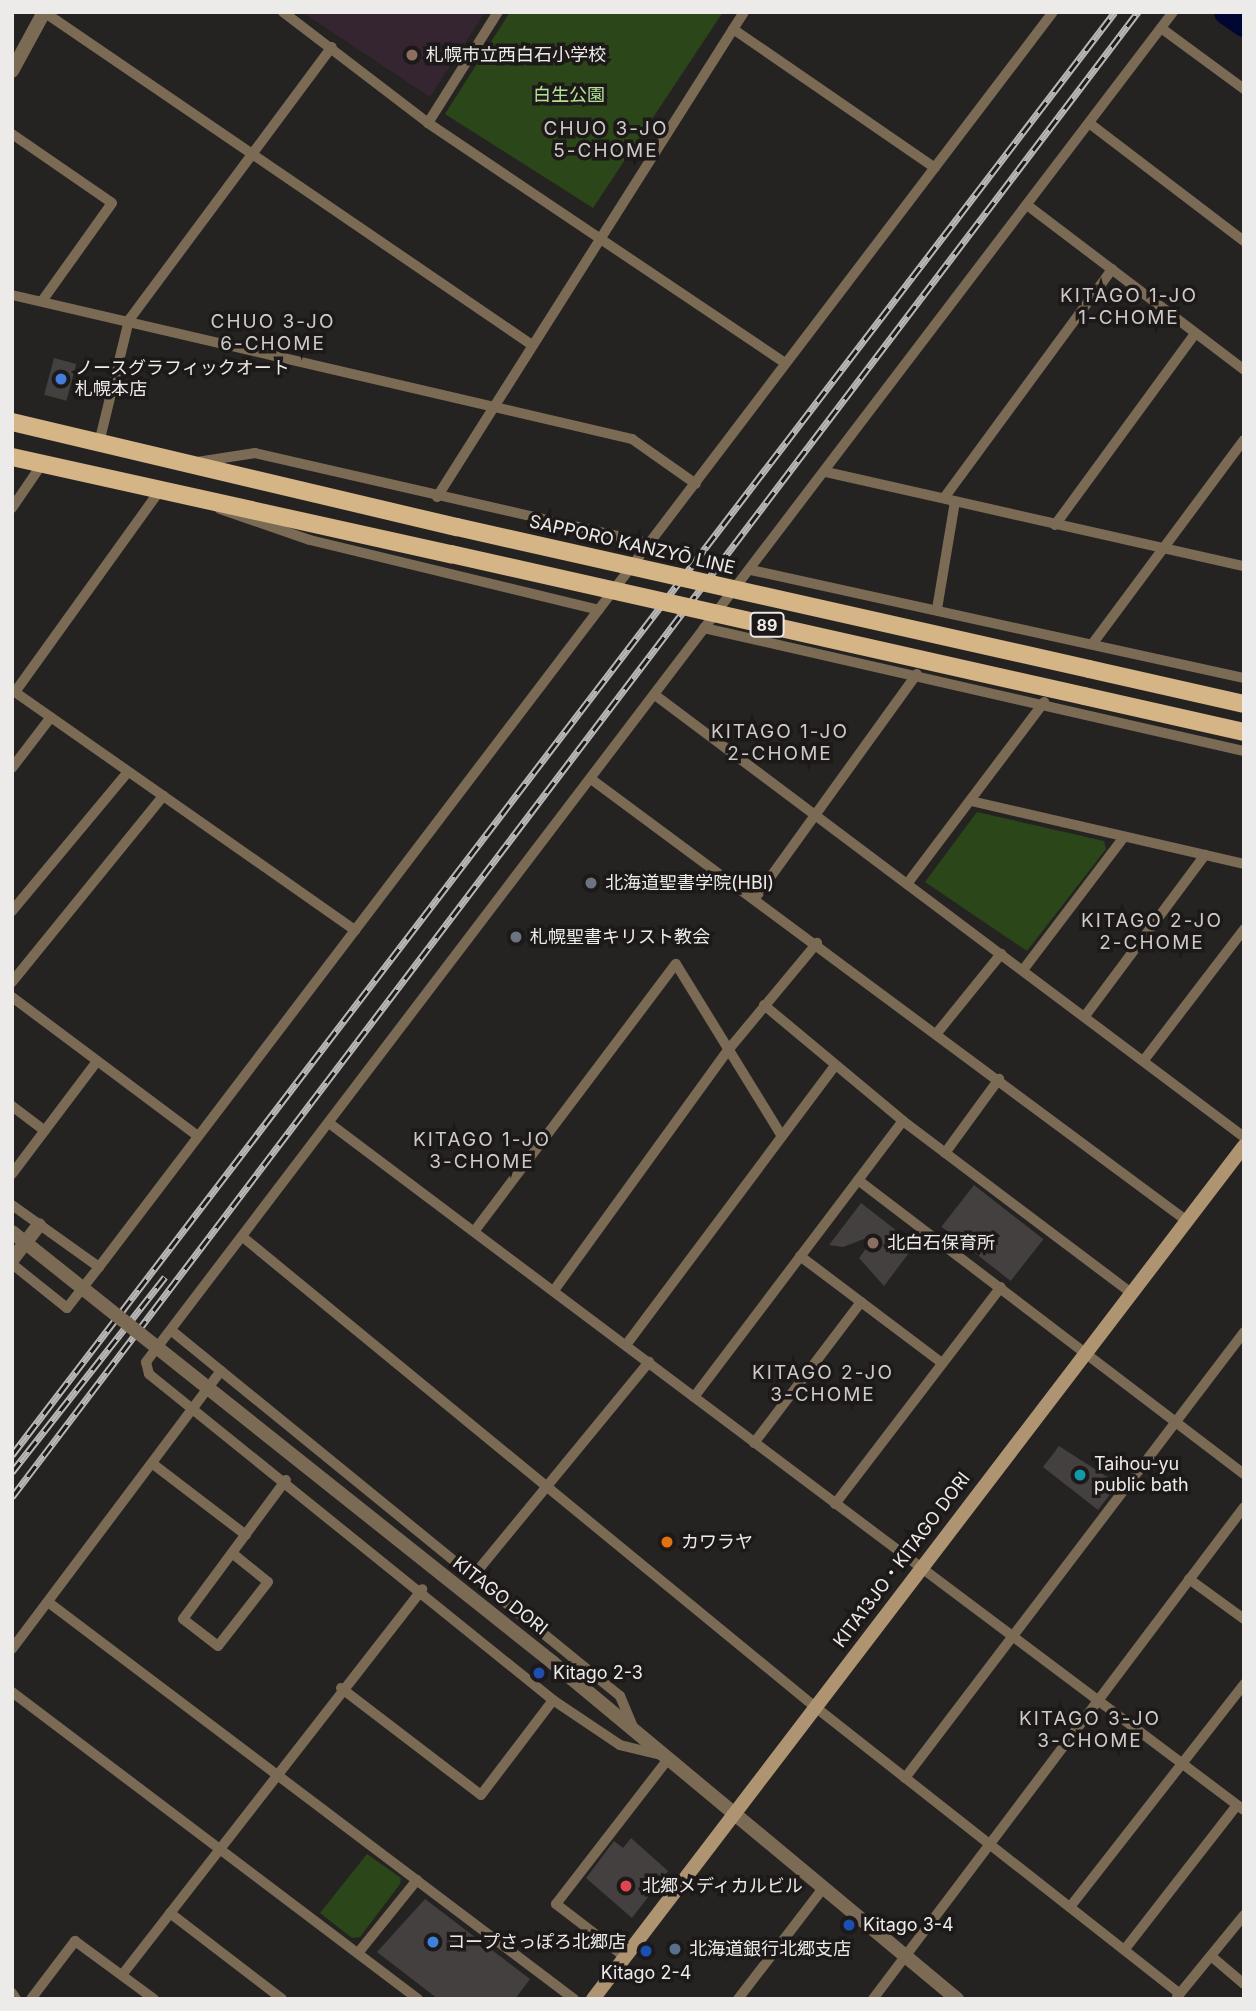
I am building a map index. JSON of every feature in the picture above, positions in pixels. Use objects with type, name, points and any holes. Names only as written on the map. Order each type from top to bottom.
[{"type":"main road","name":"SAPPORO KANZYŌ LINE","points":[[12,422],[180,465],[1244,704]]},
{"type":"main road","name":"89","points":[[12,457],[188,494],[1244,732]]},
{"type":"main road","name":"KITA13JO・KITAGO DORI","points":[[593,1999],[1082,1353],[1244,1146]]},
{"type":"street","points":[[12,71],[44,12],[250,158],[532,345]]},
{"type":"street","points":[[283,12],[428,123],[602,236],[785,363]]},
{"type":"street","points":[[428,123],[498,12]]},
{"type":"street","points":[[437,497],[744,12]]},
{"type":"street","points":[[39,1225],[12,1262],[67,1308],[1053,12]]},
{"type":"street","points":[[625,1957],[556,1904],[664,1757],[620,1745],[553,1700],[422,1589],[146,1368],[1173,12]]},
{"type":"street","points":[[1161,28],[1244,89]]},
{"type":"street","points":[[733,29],[935,168]]},
{"type":"street","points":[[99,443],[129,320],[332,47]]},
{"type":"street","points":[[1089,123],[1244,241]]},
{"type":"street","points":[[12,134],[112,203],[42,302]]},
{"type":"street","points":[[1027,205],[1244,370]]},
{"type":"street","points":[[937,609],[950,500],[1112,269]]},
{"type":"street","points":[[12,295],[129,320],[632,439],[696,484]]},
{"type":"street","points":[[1055,525],[1195,334]]},
{"type":"street","points":[[1093,643],[1244,440]]},
{"type":"street","points":[[180,465],[255,453],[437,497],[649,543]]},
{"type":"street","points":[[12,508],[42,464]]},
{"type":"street","points":[[826,472],[1244,566]]},
{"type":"street","points":[[161,489],[14,691],[355,930]]},
{"type":"street","points":[[188,494],[310,540],[599,610]]},
{"type":"street","points":[[751,570],[1244,678]]},
{"type":"street","points":[[704,628],[1044,702],[1244,751]]},
{"type":"street","points":[[756,897],[917,674]]},
{"type":"street","points":[[655,695],[1244,1137]]},
{"type":"street","points":[[907,884],[1044,702]]},
{"type":"street","points":[[12,768],[51,717]]},
{"type":"street","points":[[12,911],[128,772]]},
{"type":"street","points":[[591,779],[756,897],[1187,1221]]},
{"type":"street","points":[[12,982],[163,796]]},
{"type":"street","points":[[971,801],[1244,864]]},
{"type":"street","points":[[1023,970],[1124,837]]},
{"type":"street","points":[[1085,1016],[1205,855]]},
{"type":"street","points":[[1143,1060],[1244,929]]},
{"type":"street","points":[[555,1289],[729,1049],[817,943]]},
{"type":"street","points":[[937,1033],[1001,954]]},
{"type":"street","points":[[476,1229],[676,964],[782,1136]]},
{"type":"street","points":[[12,997],[198,1136]]},
{"type":"street","points":[[764,1005],[903,1121],[1131,1293]]},
{"type":"street","points":[[12,1174],[97,1061]]},
{"type":"street","points":[[626,1345],[835,1066]]},
{"type":"street","points":[[944,1153],[999,1079]]},
{"type":"street","points":[[12,1106],[45,1131]]},
{"type":"street","points":[[694,1396],[903,1121]]},
{"type":"street","points":[[329,1123],[476,1229],[754,1443],[1013,1634],[1240,1808],[1125,1949]]},
{"type":"street","points":[[858,1180],[1244,1474]]},
{"type":"street","points":[[12,1205],[99,1267]]},
{"type":"street","name":"KITAGO DORI","points":[[12,1232],[552,1662],[664,1757],[736,1811],[957,1999]]},
{"type":"street","points":[[244,1238],[814,1706],[989,1846],[1125,1949],[1177,1996],[1244,1916]]},
{"type":"street","points":[[800,1256],[942,1363]]},
{"type":"street","points":[[835,1504],[1000,1287]]},
{"type":"street","points":[[754,1443],[861,1302]]},
{"type":"street","points":[[172,1331],[620,1696],[636,1734]]},
{"type":"street","points":[[905,1777],[1244,1332]]},
{"type":"street","points":[[474,1575],[649,1362]]},
{"type":"street","points":[[12,1649],[221,1371]]},
{"type":"street","points":[[153,1464],[246,1535]]},
{"type":"street","points":[[232,1553],[268,1582],[218,1646],[183,1619],[286,1480]]},
{"type":"street","points":[[873,1999],[1244,1507]]},
{"type":"street","points":[[1189,1579],[1244,1619]]},
{"type":"street","points":[[122,1975],[341,1688],[422,1589]]},
{"type":"street","points":[[48,1602],[574,1999]]},
{"type":"street","points":[[1070,1908],[1244,1684]]},
{"type":"street","points":[[341,1688],[481,1795],[553,1700]]},
{"type":"street","points":[[12,1692],[418,1999]]},
{"type":"street","points":[[358,1954],[417,1880]]},
{"type":"street","points":[[738,1999],[824,1887]]},
{"type":"street","points":[[170,1913],[282,1999]]},
{"type":"street","points":[[31,1999],[75,1941],[154,1999]]},
{"type":"street","points":[[1211,1956],[1244,1984]]},
{"type":"street","points":[[12,1993],[16,1999]]},
{"type":"shaded area","name":"札幌市立西白石小学校","points":[[302,12],[485,12],[430,97]]},
{"type":"green space","name":"白生公園","points":[[510,12],[723,12],[593,208],[445,114]]},
{"type":"green space","points":[[977,812],[1104,841],[1106,849],[1027,951],[925,882]]},
{"type":"green space","points":[[367,1854],[401,1878],[400,1884],[360,1937],[352,1938],[320,1913]]},
{"type":"building","name":"ノースグラフィックオート 札幌本店","points":[[54,358],[76,364],[66,401],[44,395]]},
{"type":"building","points":[[974,1185],[1043,1239],[1011,1281],[941,1227]]},
{"type":"building","name":"北白石保育所","points":[[861,1203],[915,1245],[884,1286],[859,1258],[877,1234],[843,1247],[829,1245]]},
{"type":"building","name":"Taihou-yu public bath","points":[[1059,1446],[1118,1484],[1098,1510],[1043,1467]]},
{"type":"building","name":"北郷メディカルビル","points":[[631,1838],[668,1871],[632,1918],[586,1878],[614,1841],[623,1848]]},
{"type":"building","name":"コープさっぽろ北郷店","points":[[425,1899],[530,1979],[515,1999],[438,1999],[377,1952]]},
{"type":"waterway","points":[[1227,12],[1244,24]]},
{"type":"railway","points":[[12,1455],[1115,12]]},
{"type":"railway","points":[[12,1497],[1138,12]]},
{"type":"railway","points":[[12,1472],[165,1277]]},
{"type":"place","name":"札幌市立西白石小学校","points":[[412,55]]},
{"type":"place","name":"ノースグラフィックオート 札幌本店","points":[[61,379]]},
{"type":"place","name":"北海道聖書学院(HBI)","points":[[591,883]]},
{"type":"place","name":"札幌聖書キリスト教会","points":[[516,937]]},
{"type":"place","name":"北白石保育所","points":[[873,1243]]},
{"type":"place","name":"Taihou-yu public bath","points":[[1080,1475]]},
{"type":"place","name":"カワラヤ","points":[[667,1542]]},
{"type":"place","name":"Kitago 2-3","points":[[539,1673]]},
{"type":"place","name":"北郷メディカルビル","points":[[626,1886]]},
{"type":"place","name":"Kitago 3-4","points":[[849,1925]]},
{"type":"place","name":"コープさっぽろ北郷店","points":[[433,1942]]},
{"type":"place","name":"北海道銀行北郷支店","points":[[675,1949]]},
{"type":"place","name":"Kitago 2-4","points":[[646,1951]]},
{"type":"district","name":"CHUO 3-JO 5-CHOME","points":[[606,140]]},
{"type":"district","name":"KITAGO 1-JO 1-CHOME","points":[[1129,307]]},
{"type":"district","name":"CHUO 3-JO 6-CHOME","points":[[273,333]]},
{"type":"district","name":"KITAGO 1-JO 2-CHOME","points":[[780,743]]},
{"type":"district","name":"KITAGO 2-JO 2-CHOME","points":[[1152,932]]},
{"type":"district","name":"KITAGO 1-JO 3-CHOME","points":[[482,1151]]},
{"type":"district","name":"KITAGO 2-JO 3-CHOME","points":[[823,1384]]},
{"type":"district","name":"KITAGO 3-JO 3-CHOME","points":[[1090,1730]]}]
